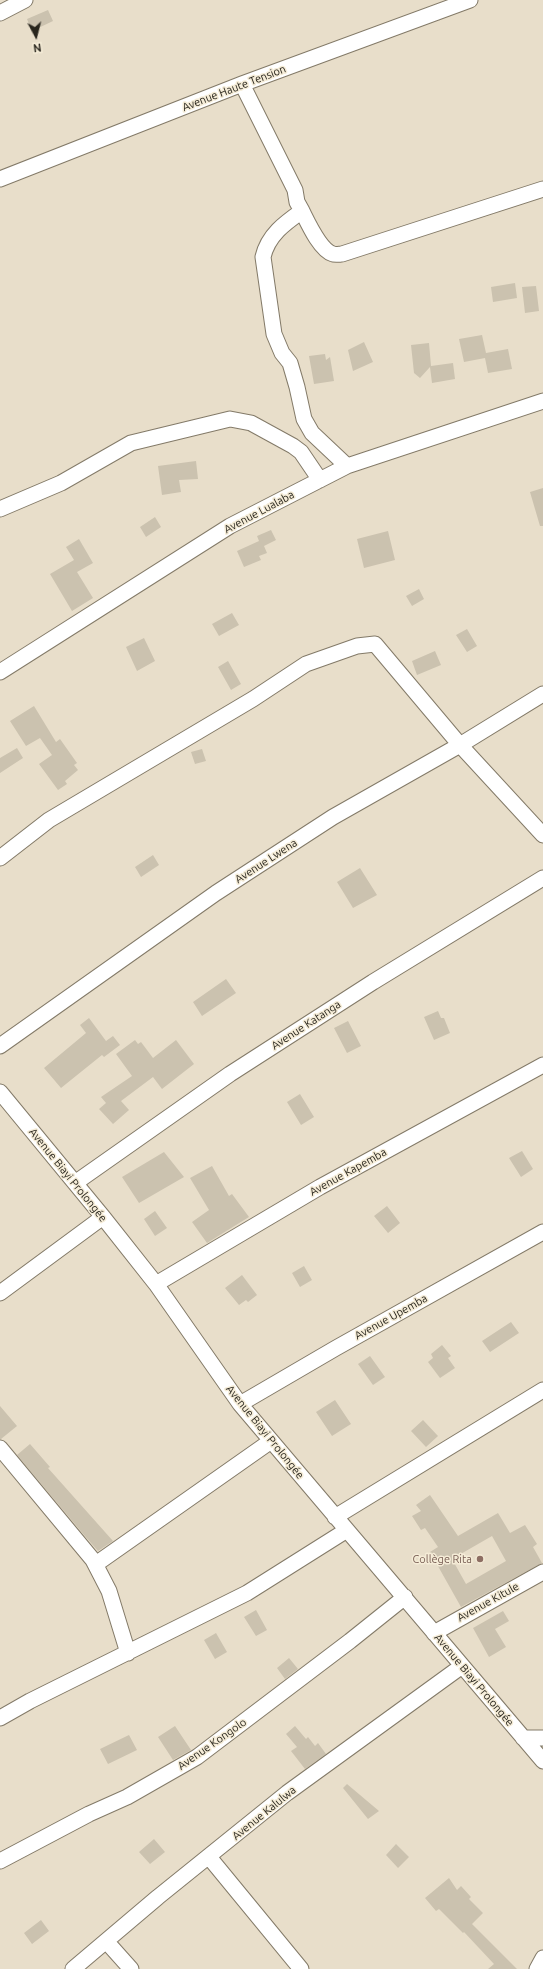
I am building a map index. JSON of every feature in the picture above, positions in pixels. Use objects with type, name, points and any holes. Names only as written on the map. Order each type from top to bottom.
[{"type":"street","points":[[0,13],[25,0]]},
{"type":"street","name":"Avenue Haute Tension","points":[[0,179],[242,84],[470,0]]},
{"type":"street","points":[[242,84],[295,190],[297,202],[318,240],[332,254],[342,254],[543,189]]},
{"type":"street","points":[[302,211],[274,235],[266,246],[264,257],[274,334],[282,353],[290,363],[304,419],[312,433],[347,466]]},
{"type":"street","name":"Avenue Lualaba","points":[[0,672],[230,526],[347,466],[543,402]]},
{"type":"street","points":[[0,509],[61,482],[131,443],[230,419],[251,423],[293,446],[301,452],[320,480]]},
{"type":"street","points":[[0,858],[49,820],[253,699],[306,664],[357,646],[375,644],[460,745],[543,836]]},
{"type":"street","name":"Avenue Lwena","points":[[0,1046],[216,893],[333,817],[460,745],[543,694]]},
{"type":"street","name":"Avenue Katanga","points":[[75,1183],[230,1074],[373,982],[543,878]]},
{"type":"street","name":"Avenue Kapemba","points":[[156,1284],[320,1188],[543,1065]]},
{"type":"street","name":"Avenue Biayi Prolongée","points":[[0,1092],[156,1284],[240,1404],[543,1761]]},
{"type":"street","points":[[0,1293],[103,1217]]},
{"type":"street","name":"Avenue Upemba","points":[[240,1404],[336,1348],[543,1232]]},
{"type":"street","points":[[335,1517],[543,1390]]},
{"type":"street","points":[[96,1564],[271,1441]]},
{"type":"street","points":[[0,1448],[96,1564],[109,1591],[128,1653]]},
{"type":"street","points":[[0,1718],[30,1701],[247,1593],[347,1530]]},
{"type":"street","name":"Avenue Kitule","points":[[434,1632],[543,1572]]},
{"type":"street","name":"Avenue Kongolo","points":[[0,1861],[89,1814],[127,1797],[197,1757],[327,1659],[405,1597]]},
{"type":"street","name":"Avenue Kalulwa","points":[[73,1969],[158,1897],[209,1858],[287,1793],[462,1666]]},
{"type":"street","points":[[523,1738],[543,1738]]},
{"type":"street","points":[[209,1858],[301,1969]]},
{"type":"street","points":[[106,1941],[131,1969]]},
{"type":"street","points":[[537,1969],[543,1958]]},
{"type":"building","points":[[48,10],[53,21],[32,31],[27,19]]},
{"type":"building","points":[[515,283],[517,298],[493,302],[491,287]]},
{"type":"building","points":[[536,286],[539,311],[525,313],[522,287]]},
{"type":"building","points":[[482,335],[486,353],[508,349],[512,369],[488,373],[485,358],[464,362],[459,339]]},
{"type":"building","points":[[364,342],[373,362],[353,371],[348,350]]},
{"type":"building","points":[[429,343],[431,366],[453,363],[455,379],[432,383],[430,367],[420,378],[414,373],[411,345]]},
{"type":"building","points":[[325,354],[326,360],[330,357],[334,381],[314,384],[309,356]]},
{"type":"building","points":[[196,461],[198,479],[179,480],[181,492],[162,495],[158,466]]},
{"type":"building","points":[[543,488],[543,526],[540,526],[530,492]]},
{"type":"building","points":[[155,517],[161,527],[146,537],[140,527]]},
{"type":"building","points":[[271,530],[276,540],[264,546],[267,553],[259,556],[261,560],[244,567],[237,551],[259,541],[257,536]]},
{"type":"building","points":[[388,531],[395,560],[364,568],[357,539]]},
{"type":"building","points":[[79,539],[93,563],[77,572],[93,598],[72,611],[50,574],[74,560],[66,547]]},
{"type":"building","points":[[419,589],[424,599],[412,606],[406,596]]},
{"type":"building","points":[[232,613],[239,625],[219,636],[212,624]]},
{"type":"building","points":[[467,629],[477,646],[467,652],[456,635]]},
{"type":"building","points":[[144,638],[155,661],[137,671],[126,647]]},
{"type":"building","points":[[435,651],[441,665],[417,675],[412,661]]},
{"type":"building","points":[[228,661],[241,684],[231,690],[218,667]]},
{"type":"building","points":[[34,706],[56,742],[60,739],[77,763],[74,765],[78,770],[65,781],[67,784],[58,790],[39,764],[52,755],[40,738],[26,746],[10,721]]},
{"type":"building","points":[[17,748],[23,758],[0,773],[0,758]]},
{"type":"building","points":[[202,749],[206,761],[195,764],[191,752]]},
{"type":"building","points":[[153,855],[159,865],[141,877],[135,867]]},
{"type":"building","points":[[360,868],[377,895],[353,908],[337,882]]},
{"type":"building","points":[[226,979],[236,993],[202,1016],[193,1002]]},
{"type":"building","points":[[438,1011],[441,1018],[444,1018],[450,1033],[434,1040],[424,1017]]},
{"type":"building","points":[[89,1018],[106,1041],[113,1036],[120,1045],[104,1057],[102,1055],[61,1088],[44,1068],[86,1033],[80,1025]]},
{"type":"building","points":[[348,1021],[361,1046],[347,1053],[334,1028]]},
{"type":"building","points":[[135,1040],[138,1044],[141,1042],[153,1058],[176,1040],[194,1064],[162,1089],[153,1077],[121,1101],[129,1110],[113,1124],[99,1109],[106,1103],[101,1097],[132,1076],[116,1054]]},
{"type":"building","points":[[300,1094],[314,1117],[301,1125],[287,1102]]},
{"type":"building","points":[[522,1151],[533,1169],[521,1177],[509,1158]]},
{"type":"building","points":[[164,1152],[184,1177],[139,1203],[122,1177]]},
{"type":"building","points":[[212,1166],[229,1196],[232,1194],[249,1217],[207,1243],[192,1222],[209,1210],[190,1178]]},
{"type":"building","points":[[387,1206],[400,1223],[388,1233],[374,1216]]},
{"type":"building","points":[[155,1211],[167,1228],[155,1236],[144,1219]]},
{"type":"building","points":[[304,1266],[312,1280],[300,1287],[292,1273]]},
{"type":"building","points":[[242,1275],[257,1295],[248,1302],[246,1300],[239,1305],[225,1288]]},
{"type":"building","points":[[511,1322],[519,1333],[490,1352],[482,1341]]},
{"type":"building","points":[[442,1345],[451,1356],[448,1358],[455,1368],[440,1378],[428,1362],[433,1358],[431,1354]]},
{"type":"building","points":[[370,1356],[385,1377],[373,1385],[358,1364]]},
{"type":"building","points":[[335,1400],[351,1424],[332,1436],[316,1412]]},
{"type":"building","points":[[0,1406],[17,1426],[1,1439],[0,1439]]},
{"type":"building","points":[[423,1420],[438,1436],[426,1447],[411,1431]]},
{"type":"building","points":[[30,1444],[50,1467],[48,1468],[113,1541],[98,1551],[84,1535],[17,1455]]},
{"type":"building","points":[[430,1495],[458,1536],[498,1513],[510,1533],[525,1525],[537,1544],[533,1547],[542,1563],[461,1607],[430,1552],[438,1547],[425,1528],[421,1530],[412,1516],[421,1511],[416,1505]],"holes":[[[492,1536],[506,1561],[466,1584],[452,1559]]]},
{"type":"building","points":[[256,1610],[267,1630],[256,1636],[244,1617]]},
{"type":"building","points":[[503,1611],[509,1621],[495,1629],[506,1647],[489,1657],[473,1628]]},
{"type":"building","points":[[216,1633],[227,1652],[215,1659],[204,1640]]},
{"type":"building","points":[[289,1658],[298,1669],[285,1679],[277,1668]]},
{"type":"building","points":[[175,1726],[191,1750],[173,1760],[158,1737]]},
{"type":"building","points":[[295,1726],[306,1739],[308,1737],[315,1746],[318,1743],[326,1754],[305,1769],[291,1751],[297,1747],[286,1734]]},
{"type":"building","points":[[129,1735],[137,1750],[108,1764],[100,1749]]},
{"type":"building","points":[[347,1784],[379,1811],[368,1819],[343,1788]]},
{"type":"building","points":[[154,1839],[165,1852],[150,1864],[139,1852]]},
{"type":"building","points":[[396,1844],[409,1857],[398,1868],[386,1855]]},
{"type":"building","points":[[449,1878],[457,1890],[461,1886],[471,1897],[469,1899],[483,1913],[472,1924],[517,1969],[488,1969],[494,1964],[464,1932],[463,1933],[439,1909],[436,1911],[425,1898]]},
{"type":"building","points":[[41,1920],[49,1931],[32,1944],[24,1933]]},
{"type":"place","name":"Collège Rita","points":[[480,1559]]}]
